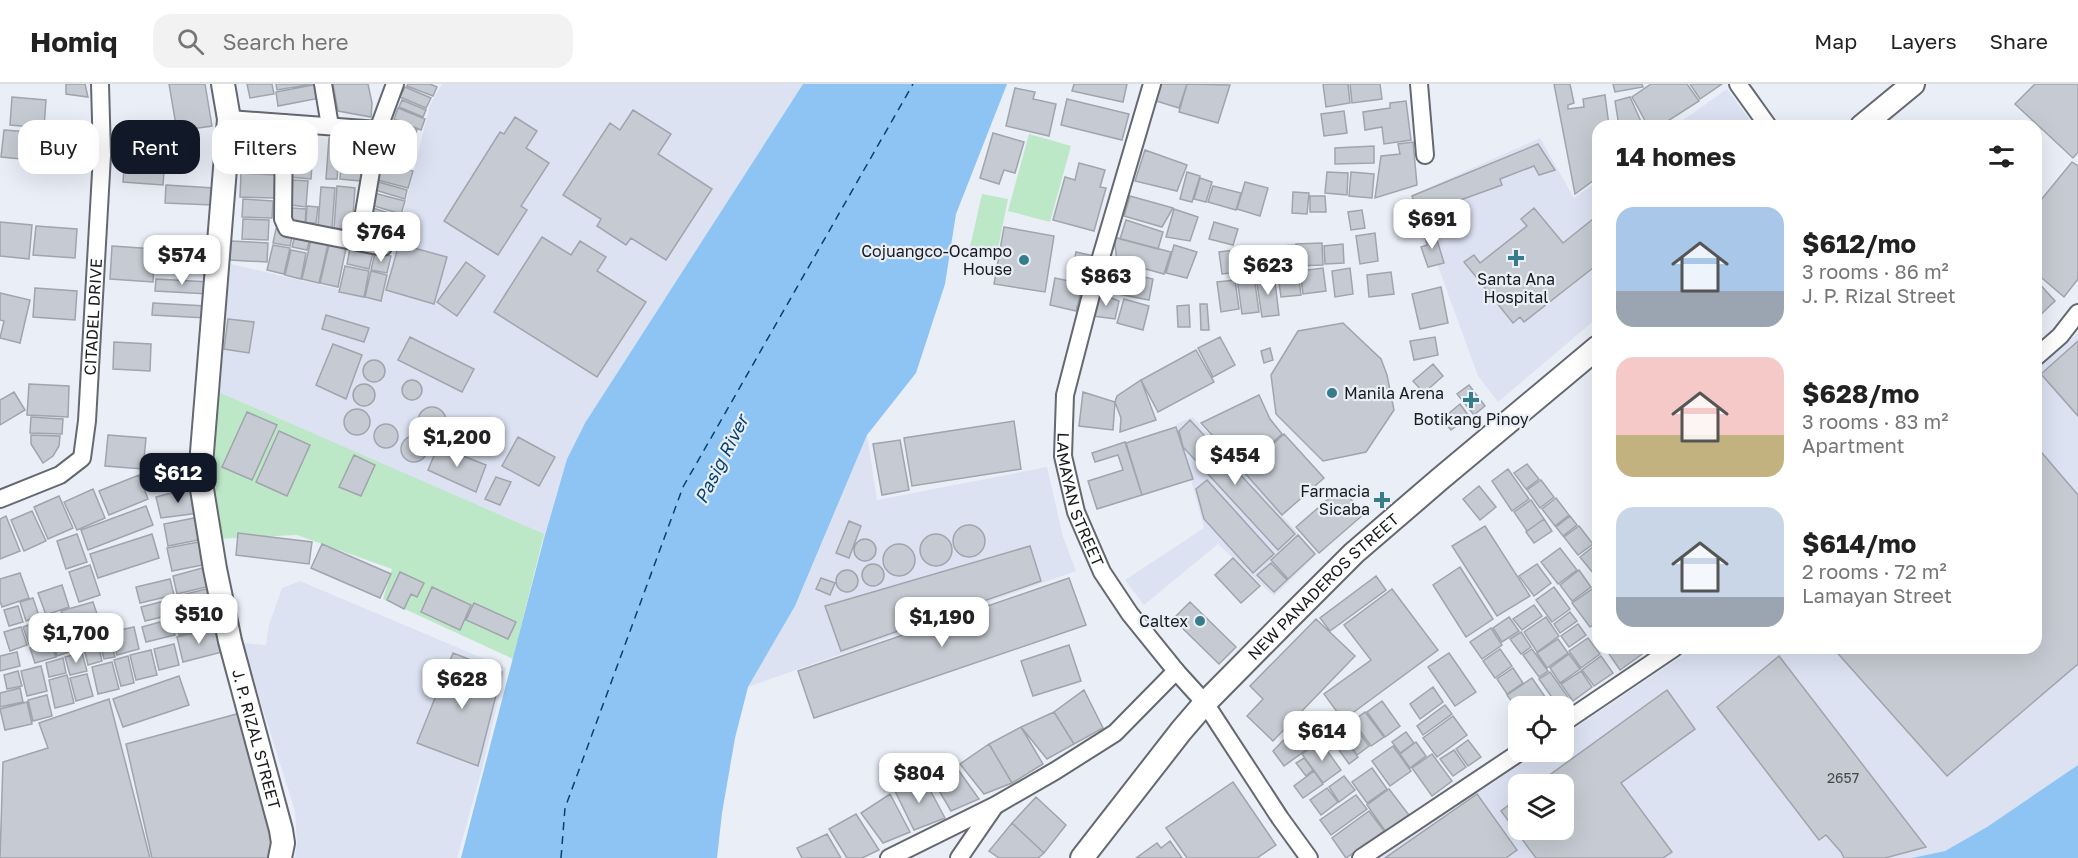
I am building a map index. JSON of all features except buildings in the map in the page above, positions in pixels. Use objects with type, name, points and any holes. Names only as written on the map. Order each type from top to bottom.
[{"type":"main road","name":"J. P. RIZAL STREET","points":[[223,84],[229,118],[200,477],[214,569],[230,641],[281,830],[283,843],[280,858]]},
{"type":"main road","points":[[1869,120],[1913,84]]},
{"type":"main road","name":"NEW PANADEROS STREET","points":[[1082,858],[1205,703],[1354,554],[1440,478],[1592,352]]},
{"type":"street","name":"CITADEL DRIVE","points":[[2,495],[60,475],[82,458],[87,421],[102,155],[100,84]]},
{"type":"street","points":[[318,125],[330,126],[323,84]]},
{"type":"street","points":[[382,120],[395,84]]},
{"type":"street","name":"LAMAYAN STREET","points":[[1152,84],[1099,264],[1065,395],[1063,456],[1076,512],[1102,572],[1130,614],[1205,703],[1309,858]]},
{"type":"street","points":[[1419,84],[1425,155]]},
{"type":"street","points":[[1738,84],[1764,120]]},
{"type":"street","points":[[229,118],[251,120]]},
{"type":"street","points":[[284,174],[284,224],[287,228],[383,247]]},
{"type":"street","points":[[358,242],[370,174]]},
{"type":"street","points":[[2042,352],[2060,336],[2078,313]]},
{"type":"street","points":[[1574,716],[1665,654]]},
{"type":"street","points":[[889,858],[996,805],[1115,733],[1176,671]]},
{"type":"street","points":[[1361,858],[1508,760]]},
{"type":"street","points":[[959,858],[996,805]]},
{"type":"shaded area","points":[[442,84],[803,84],[585,423],[567,459],[543,542],[543,540],[216,391],[223,308],[230,264],[382,299],[413,174],[417,174],[417,158],[430,105]]},
{"type":"shaded area","points":[[1727,89],[1750,120],[1683,120]]},
{"type":"shaded area","name":"Santa Ana Hospital","points":[[1540,138],[1574,198],[1592,185],[1592,322],[1498,402],[1478,376],[1412,195]]},
{"type":"shaded area","points":[[2078,333],[2078,765],[1987,827],[1945,851],[1912,858],[1380,858],[1524,762],[1574,762],[1574,729],[1685,654],[2042,654],[2042,366]]},
{"type":"shaded area","points":[[1193,417],[1317,554],[1274,596],[1218,544],[1144,605],[1125,580],[1204,528],[1176,424]]},
{"type":"shaded area","points":[[867,435],[877,500],[1047,467],[1063,537],[1076,571],[748,687],[795,606]]},
{"type":"shaded area","points":[[300,581],[506,668],[482,769],[457,858],[295,858],[297,842],[295,811],[242,643],[266,645],[269,625],[282,588]]},
{"type":"green space","points":[[1029,134],[1071,146],[1050,222],[1008,211]]},
{"type":"green space","points":[[982,194],[1008,199],[997,253],[970,247]]},
{"type":"green space","points":[[216,391],[544,534],[513,659],[383,599],[392,569],[297,535],[215,539]]},
{"type":"water","name":"Pasig River","points":[[803,84],[1007,84],[956,214],[945,284],[916,373],[867,435],[795,606],[748,687],[735,738],[717,858],[461,858],[543,542],[567,459],[585,423]]},
{"type":"water","points":[[2078,765],[2078,858],[1912,858],[1945,851],[1987,827]]},
{"type":"ferry route","points":[[561,858],[565,808],[683,487],[913,84]]},
{"type":"place","name":"Santa Ana Hospital","points":[[1516,258]]},
{"type":"place","name":"Cojuangco-Ocampo House","points":[[1024,260]]},
{"type":"place","name":"Manila Arena","points":[[1332,393]]},
{"type":"place","name":"Botikang Pinoy","points":[[1471,400]]},
{"type":"place","name":"Farmacia Sicaba","points":[[1382,500]]},
{"type":"place","name":"Caltex","points":[[1200,621]]}]
